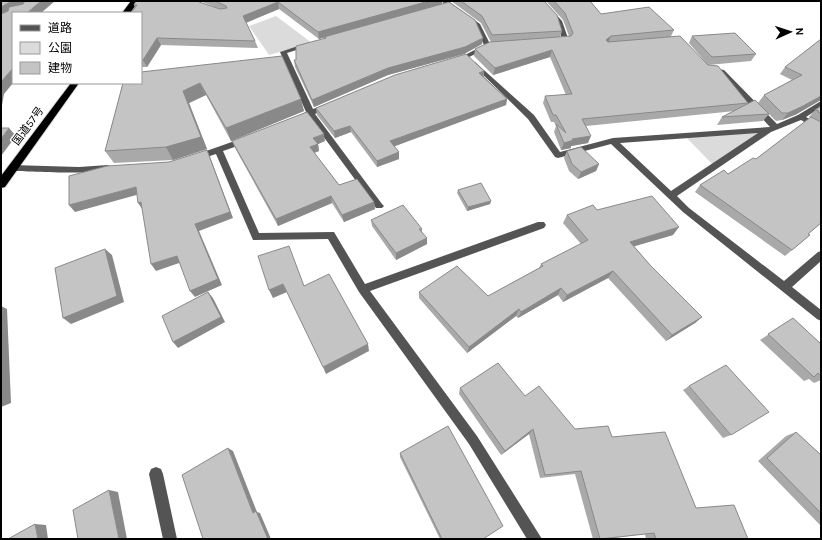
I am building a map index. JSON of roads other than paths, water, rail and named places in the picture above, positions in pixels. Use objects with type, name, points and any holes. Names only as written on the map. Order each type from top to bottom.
[{"type":"highway","points":[[127,12],[135,1]]},
{"type":"highway","name":"国道57号","points":[[1,184],[73,84]]},
{"type":"street","points":[[541,1],[559,21],[566,41],[551,42]]},
{"type":"street","points":[[444,62],[467,56],[491,46],[478,26],[445,4]]},
{"type":"street","points":[[312,43],[283,52],[311,114],[379,206]]},
{"type":"street","points":[[467,56],[530,118],[558,155],[613,141],[773,129]]},
{"type":"street","points":[[702,65],[707,70],[722,71],[773,129]]},
{"type":"street","points":[[290,122],[338,102]]},
{"type":"street","points":[[671,195],[773,129],[801,117],[821,102]]},
{"type":"street","points":[[801,117],[821,129]]},
{"type":"street","points":[[187,160],[255,136]]},
{"type":"street","points":[[613,141],[686,210],[821,316]]},
{"type":"street","points":[[218,150],[256,237],[332,235],[363,289],[473,440],[535,539]]},
{"type":"street","points":[[12,168],[79,170],[118,167]]},
{"type":"street","points":[[363,289],[542,225]]},
{"type":"street","points":[[784,287],[821,254]]},
{"type":"street","points":[[156,474],[170,539]]}]
